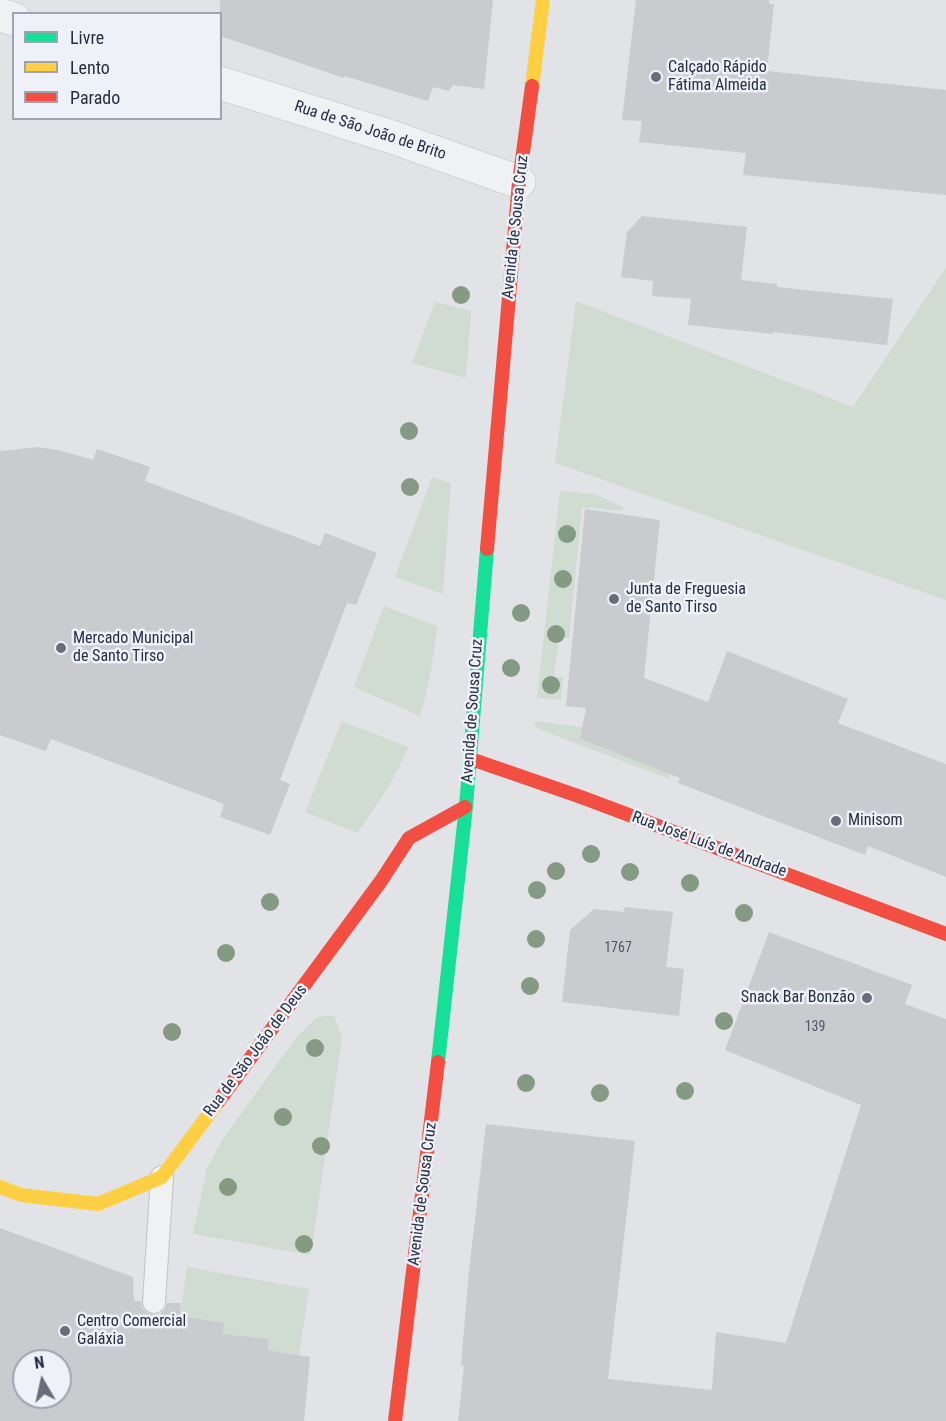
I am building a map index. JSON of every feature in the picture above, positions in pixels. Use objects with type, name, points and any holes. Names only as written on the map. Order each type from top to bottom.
[{"type":"main road","name":"Avenida de Sousa Cruz","points":[[395,1421],[423,1199],[471,759],[475,683],[519,182],[543,0]]},
{"type":"main road","name":"Rua José Luís de Andrade","points":[[471,759],[581,797],[946,933]]},
{"type":"main road","name":"Rua de São João de Deus","points":[[162,1177],[381,881],[409,838],[465,807]]},
{"type":"main road","points":[[0,1187],[21,1195],[98,1204],[162,1177]]},
{"type":"street","name":"Rua de São João de Brito","points":[[222,84],[392,136],[519,182]]},
{"type":"lane","points":[[154,1302],[162,1177]]},
{"type":"shaded area","points":[[946,268],[946,600],[555,463],[576,301],[853,407]]},
{"type":"shaded area","points":[[435,302],[471,311],[466,378],[412,363]]},
{"type":"shaded area","points":[[432,477],[451,483],[443,594],[395,577]]},
{"type":"shaded area","points":[[560,491],[594,494],[623,507],[623,511],[582,507],[569,638],[559,637],[554,677],[563,677],[561,700],[537,698]]},
{"type":"shaded area","points":[[384,606],[437,626],[431,672],[420,716],[354,687]]},
{"type":"shaded area","points":[[342,721],[408,747],[379,802],[357,833],[305,812]]},
{"type":"shaded area","points":[[536,721],[582,727],[580,739],[670,774],[669,779],[539,729],[534,725]]},
{"type":"shaded area","points":[[334,1016],[342,1037],[311,1255],[193,1234],[207,1168],[223,1139],[295,1039],[316,1018]]},
{"type":"shaded area","points":[[187,1267],[309,1289],[299,1355],[268,1350],[269,1339],[223,1334],[224,1323],[180,1316]]},
{"type":"building","points":[[220,0],[493,0],[484,89],[453,85],[449,91],[433,87],[428,101],[344,76],[344,78],[222,37],[222,12],[220,12]]},
{"type":"building","points":[[636,0],[769,0],[769,4],[774,4],[767,71],[946,90],[946,195],[743,175],[746,153],[639,142],[642,121],[622,120]]},
{"type":"building","points":[[642,216],[747,227],[741,280],[777,284],[777,287],[893,299],[887,345],[688,325],[691,299],[652,296],[653,281],[621,277],[627,232]]},
{"type":"building","name":"Mercado Municipal de Santo Tirso","points":[[38,447],[93,460],[97,449],[150,467],[145,481],[320,546],[325,533],[377,553],[356,605],[347,603],[280,780],[290,784],[270,835],[220,817],[224,804],[51,739],[46,751],[0,735],[0,451]]},
{"type":"building","points":[[585,509],[660,520],[644,678],[708,702],[727,651],[848,699],[838,723],[946,764],[946,877],[868,846],[865,855],[678,783],[680,778],[580,739],[586,708],[566,706]]},
{"type":"building","points":[[625,907],[673,912],[666,967],[684,969],[679,1016],[562,1002],[570,930],[594,909],[624,912]]},
{"type":"building","points":[[769,932],[912,985],[905,1004],[946,1019],[946,1421],[458,1421],[464,1366],[461,1365],[469,1271],[486,1124],[635,1141],[608,1379],[712,1390],[716,1332],[786,1343],[861,1105],[725,1050]]},
{"type":"building","points":[[0,1228],[133,1277],[134,1301],[141,1301],[142,1308],[147,1313],[160,1314],[167,1303],[181,1303],[180,1316],[224,1323],[223,1334],[269,1339],[268,1350],[310,1357],[304,1421],[0,1421]]},
{"type":"traffic: fast","points":[[438,1062],[466,806],[487,549]]},
{"type":"traffic: slow","points":[[532,86],[543,0]]},
{"type":"traffic: slow","points":[[0,1187],[21,1195],[98,1204],[162,1177],[218,1102]]},
{"type":"traffic: jam","points":[[487,549],[519,182],[532,86]]},
{"type":"traffic: jam","points":[[471,759],[581,797],[946,934]]},
{"type":"traffic: jam","points":[[218,1102],[381,881],[409,838],[465,807]]},
{"type":"traffic: jam","points":[[395,1421],[438,1062]]},
{"type":"place","name":"Calçado Rápido Fátima Almeida","points":[[656,77]]},
{"type":"place","name":"Junta de Freguesia de Santo Tirso","points":[[614,599]]},
{"type":"place","name":"Mercado Municipal de Santo Tirso","points":[[61,648]]},
{"type":"place","name":"Minisom","points":[[836,821]]},
{"type":"place","name":"Snack Bar Bonzão","points":[[867,998]]},
{"type":"place","name":"Centro Comercial Galáxia","points":[[65,1331]]}]
